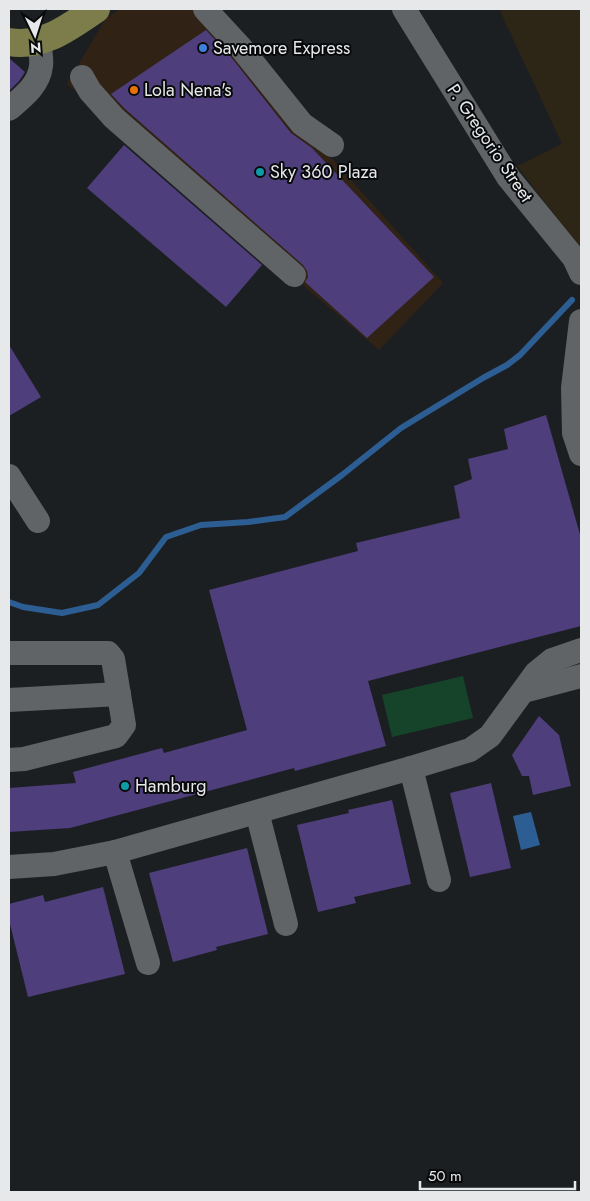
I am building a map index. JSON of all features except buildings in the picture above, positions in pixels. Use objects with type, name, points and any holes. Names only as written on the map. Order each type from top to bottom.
[{"type":"main road","points":[[9,42],[20,44],[39,42],[63,31],[96,9]]},
{"type":"street","name":"P. Gregorio Street","points":[[404,9],[508,177],[574,258],[581,273]]},
{"type":"street","points":[[197,11],[241,48],[302,124],[332,145]]},
{"type":"street","points":[[9,109],[37,81],[41,66],[39,42]]},
{"type":"street","points":[[82,77],[90,91],[114,118],[294,275]]},
{"type":"street","points":[[581,321],[574,433],[581,454]]},
{"type":"street","points":[[9,476],[38,521]]},
{"type":"street","points":[[9,867],[54,864],[115,852],[470,750],[490,736],[536,673],[552,660],[581,650]]},
{"type":"street","points":[[9,653],[108,653],[113,658],[124,725],[116,736],[34,756],[9,760]]},
{"type":"street","points":[[524,691],[581,676]]},
{"type":"street","points":[[9,700],[119,694]]},
{"type":"street","points":[[410,768],[439,880]]},
{"type":"street","points":[[257,812],[286,924]]},
{"type":"street","points":[[115,852],[148,963]]},
{"type":"shaded area","name":"Sky 360 Plaza","points":[[121,9],[202,9],[285,106],[443,283],[379,350],[67,84],[106,18]]},
{"type":"shaded area","points":[[499,9],[581,9],[581,249],[517,166],[562,144]]},
{"type":"green space","points":[[463,676],[473,718],[392,737],[382,695]]},
{"type":"water","points":[[531,812],[540,845],[521,850],[513,816]]},
{"type":"waterway","points":[[9,602],[23,607],[62,613],[98,605],[139,573],[166,537],[201,525],[285,517],[401,428],[507,365],[520,355],[572,300]]},
{"type":"place","name":"Savemore Express","points":[[203,48]]},
{"type":"place","name":"Lola Nena's","points":[[134,90]]},
{"type":"place","name":"Sky 360 Plaza","points":[[260,172]]},
{"type":"place","name":"Hamburg","points":[[125,786]]}]
